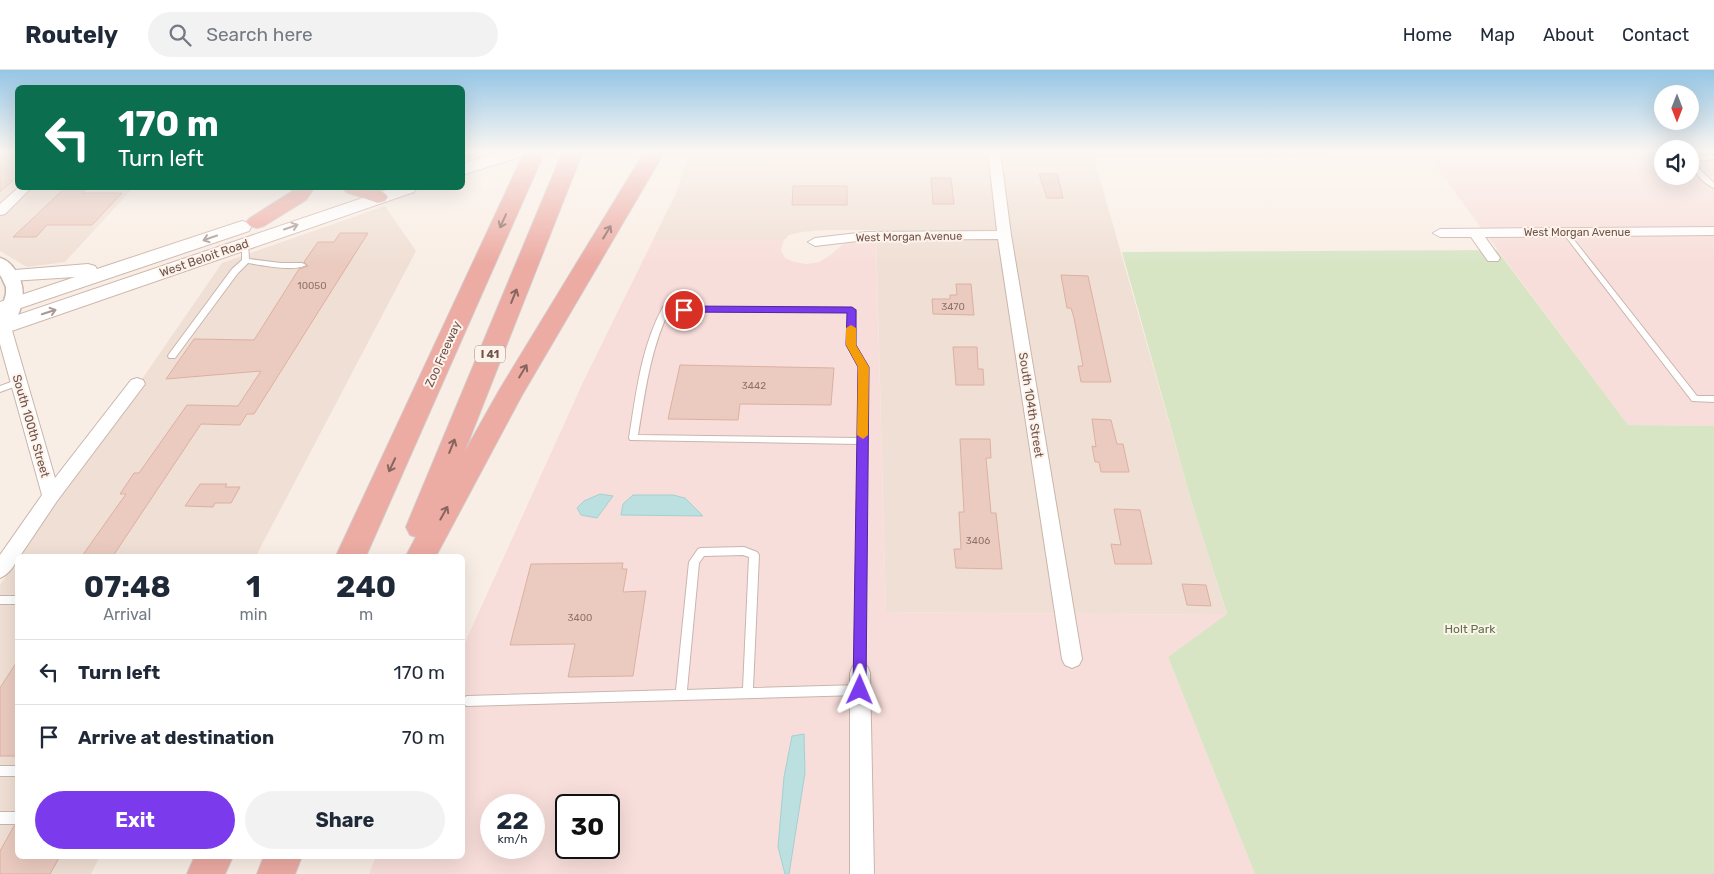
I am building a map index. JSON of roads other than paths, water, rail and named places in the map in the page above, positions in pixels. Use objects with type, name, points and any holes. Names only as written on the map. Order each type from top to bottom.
[{"type":"highway","name":"Zoo Freeway","points":[[352,554],[514,189]]},
{"type":"highway","name":"I 41","points":[[409,554],[558,189]]},
{"type":"highway","points":[[422,554],[509,395],[633,189]]},
{"type":"highway","points":[[256,222],[299,196],[303,190]]},
{"type":"highway","points":[[206,874],[213,859]]},
{"type":"highway","points":[[276,874],[282,859]]},
{"type":"main road","name":"West Beloit Road","points":[[4,318],[126,276],[256,222],[363,190]]},
{"type":"main road","name":"West Beloit Road","points":[[126,276],[246,252],[363,190]]},
{"type":"main road","points":[[5,269],[126,276]]},
{"type":"street","name":"South 104th Street","points":[[998,189],[1004,235],[1072,659]]},
{"type":"street","points":[[0,211],[23,190]]},
{"type":"street","name":"West Morgan Avenue","points":[[1440,233],[1714,231]]},
{"type":"street","points":[[1475,233],[1493,258]]},
{"type":"street","name":"West Morgan Avenue","points":[[814,242],[866,236],[1004,235]]},
{"type":"street","points":[[4,318],[16,292],[5,269]]},
{"type":"street","name":"South 100th Street","points":[[4,318],[19,382],[51,496]]},
{"type":"street","name":"South 100th Street","points":[[0,570],[51,496],[137,384]]},
{"type":"street","points":[[860,682],[862,874]]},
{"type":"lane","points":[[1565,232],[1695,399],[1714,399]]},
{"type":"lane","points":[[172,356],[235,271],[246,252],[281,265],[302,265]]},
{"type":"lane","points":[[467,701],[748,694],[860,682],[863,367],[851,345],[852,310],[666,309],[659,321],[653,343],[633,438],[862,441]]},
{"type":"lane","points":[[0,389],[19,382]]},
{"type":"lane","points":[[681,695],[694,562],[701,552],[710,551],[744,551],[754,555],[748,694]]},
{"type":"lane","points":[[0,600],[15,600]]},
{"type":"lane","points":[[0,771],[15,771]]},
{"type":"lane","points":[[0,818],[15,818]]},
{"type":"water","points":[[600,494],[613,496],[597,518],[581,515],[577,508],[584,501]]},
{"type":"water","points":[[633,495],[673,495],[685,498],[703,516],[621,515],[623,504]]},
{"type":"water","points":[[804,734],[805,773],[789,874],[785,874],[778,847],[784,777],[792,736]]},
{"type":"park label","name":"Holt Park","points":[[1470,629]]}]
